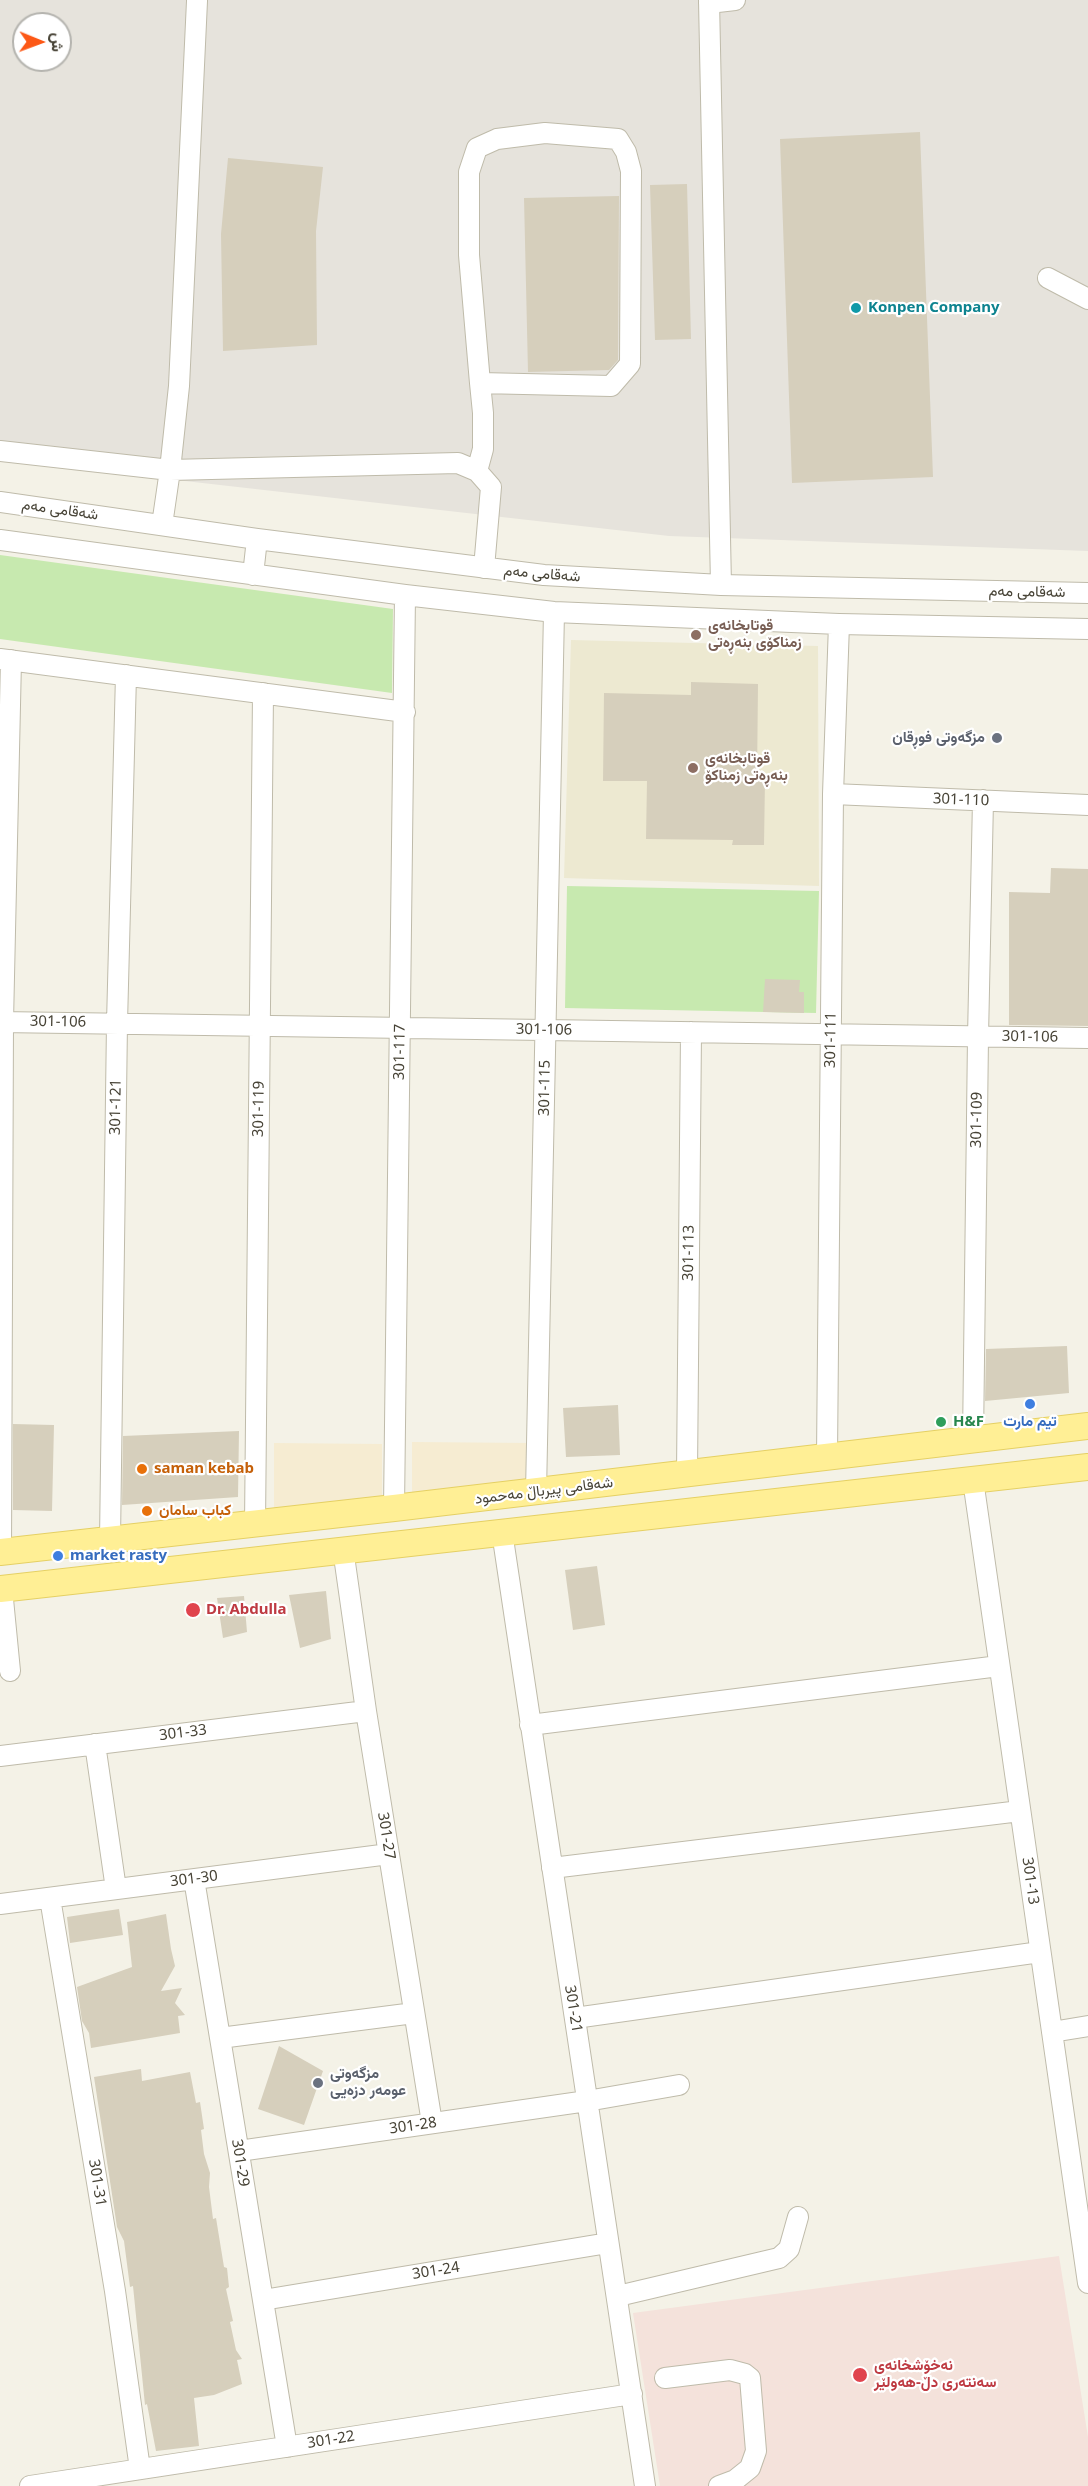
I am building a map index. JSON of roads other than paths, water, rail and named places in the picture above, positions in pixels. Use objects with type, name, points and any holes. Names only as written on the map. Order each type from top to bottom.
[{"type":"main road","name":"شەقامی پیرباڵ مەحمود","points":[[0,1552],[536,1492],[1088,1426]]},
{"type":"main road","points":[[1,1589],[1088,1467]]},
{"type":"main road","points":[[57,1546],[62,1582]]},
{"type":"street","points":[[721,585],[709,2],[735,0]]},
{"type":"street","points":[[162,525],[178,386],[196,1]]},
{"type":"street","points":[[477,471],[483,449],[469,243],[468,172],[477,148],[497,139],[545,133],[618,139],[626,152],[631,171],[630,364],[612,386],[480,383]]},
{"type":"street","points":[[1048,278],[1088,299]]},
{"type":"street","points":[[0,451],[170,470],[458,463],[477,471],[491,487],[484,568]]},
{"type":"street","name":"شەقامی مەم","points":[[0,502],[257,539],[544,575],[721,585],[1088,593]]},
{"type":"street","points":[[253,575],[257,539]]},
{"type":"street","points":[[0,540],[405,595],[554,612],[839,624],[1088,629]]},
{"type":"street","name":"301-117","points":[[394,1508],[405,595]]},
{"type":"street","name":"301-115","points":[[536,1492],[554,612]]},
{"type":"street","name":"301-111","points":[[827,1457],[833,794],[839,624]]},
{"type":"street","points":[[0,1552],[1,1022],[6,659],[405,712]]},
{"type":"street","name":"301-121","points":[[110,1540],[117,1023],[126,675]]},
{"type":"street","name":"301-119","points":[[255,1524],[263,693]]},
{"type":"street","name":"301-110","points":[[833,794],[1088,805]]},
{"type":"street","name":"301-109","points":[[974,1440],[983,801]]},
{"type":"street","name":"301-106","points":[[1,1022],[1088,1038]]},
{"type":"street","name":"301-113","points":[[687,1474],[691,1032]]},
{"type":"street","name":"301-13","points":[[973,1480],[1052,2032],[1080,2171],[1088,2283]]},
{"type":"street","name":"301-21","points":[[502,1532],[645,2486]]},
{"type":"street","name":"301-27","points":[[343,1549],[366,1711],[432,2123]]},
{"type":"street","points":[[1,1589],[10,1671]]},
{"type":"street","points":[[530,1725],[999,1666]]},
{"type":"street","name":"301-33","points":[[0,1756],[366,1711]]},
{"type":"street","points":[[94,1744],[116,1889]]},
{"type":"street","points":[[552,1868],[1020,1811]]},
{"type":"street","name":"301-30","points":[[0,1904],[389,1854]]},
{"type":"street","name":"301-29","points":[[194,1879],[287,2447]]},
{"type":"street","name":"301-31","points":[[50,1898],[113,2279],[140,2469]]},
{"type":"street","points":[[575,2018],[1040,1952]]},
{"type":"street","points":[[220,2038],[414,2013]]},
{"type":"street","points":[[1052,2032],[1088,2026]]},
{"type":"street","name":"301-28","points":[[239,2151],[587,2101],[679,2085]]},
{"type":"street","points":[[618,2296],[779,2258],[789,2249],[798,2217]]},
{"type":"street","name":"301-24","points":[[263,2300],[608,2243]]},
{"type":"street","points":[[665,2378],[730,2370],[745,2374],[750,2378],[756,2451],[750,2468],[735,2480],[719,2486]]},
{"type":"street","name":"301-22","points":[[30,2486],[632,2394]]},
{"type":"place","name":"Konpen Company","points":[[856,308]]},
{"type":"place","name":"قوتابخانەی زمناكۆی بنەڕەتی","points":[[696,635]]},
{"type":"place","name":"مزگەوتی فوڕقان","points":[[997,738]]},
{"type":"place","name":"قوتابخانەی بنەڕەتی زمناکۆ","points":[[693,768]]},
{"type":"place","name":"تیم مارت","points":[[1030,1404]]},
{"type":"place","name":"H&F","points":[[941,1422]]},
{"type":"place","name":"saman kebab","points":[[142,1469]]},
{"type":"place","name":"کباب سامان","points":[[147,1511]]},
{"type":"place","name":"market rasty","points":[[58,1556]]},
{"type":"place","name":"Dr. Abdulla","points":[[193,1610]]},
{"type":"place","name":"مزگەوتی عومەر دزەیی","points":[[318,2083]]},
{"type":"place","name":"نەخۆشخانەی سەنتەری دڵ-هەولێر","points":[[860,2375]]}]
